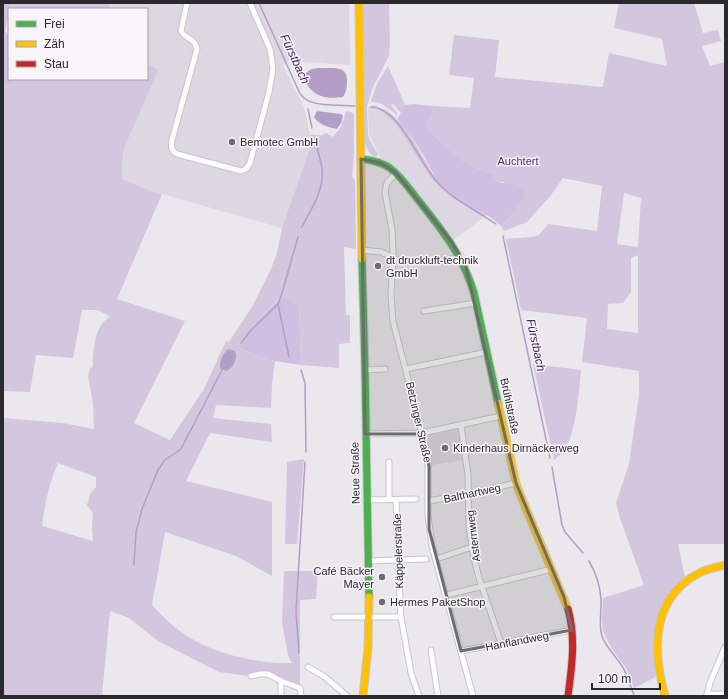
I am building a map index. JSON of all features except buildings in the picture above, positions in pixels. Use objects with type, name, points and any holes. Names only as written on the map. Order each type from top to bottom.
[{"type":"street","points":[[187,3],[181,31],[183,35],[194,42],[197,49],[172,140],[172,149],[177,154],[241,171],[246,169],[250,163],[273,74],[270,49],[250,3]]},
{"type":"street","name":"Neue Straße","points":[[359,3],[369,618],[368,648],[363,696]]},
{"type":"street","name":"Brühlstraße","points":[[361,159],[382,163],[396,174],[447,236],[461,256],[470,278],[516,483],[525,509],[567,605],[572,630],[573,652],[568,696]]},
{"type":"street","name":"Betzinger Straße","points":[[396,174],[389,180],[385,187],[392,230],[392,312],[397,339],[428,457],[429,528],[473,696]]},
{"type":"street","points":[[362,250],[381,252],[392,258],[447,260],[461,256]]},
{"type":"street","points":[[424,311],[476,303]]},
{"type":"street","points":[[406,369],[487,352]]},
{"type":"street","points":[[364,370],[385,369]]},
{"type":"street","points":[[365,434],[422,433],[501,416]]},
{"type":"street","name":"Asternweg","points":[[461,425],[466,457],[469,494],[469,526],[472,547],[482,587],[501,643]]},
{"type":"street","name":"Käppelerstraße","points":[[389,462],[389,500]]},
{"type":"street","name":"Balthartweg","points":[[428,501],[469,494],[516,483]]},
{"type":"street","points":[[366,500],[416,499]]},
{"type":"street","name":"Käppelerstraße","points":[[396,500],[401,617],[411,673],[419,696]]},
{"type":"street","points":[[436,559],[472,547]]},
{"type":"street","points":[[368,562],[398,559],[426,559]]},
{"type":"street","points":[[664,696],[659,676],[656,648],[659,623],[665,608],[673,595],[688,581],[705,571],[725,565]]},
{"type":"street","points":[[447,595],[552,569]]},
{"type":"street","points":[[334,617],[401,617]]},
{"type":"street","name":"Hanflandweg","points":[[461,651],[572,630]]},
{"type":"street","points":[[725,647],[710,683],[707,695],[725,694]]},
{"type":"street","points":[[431,650],[438,696]]},
{"type":"street","points":[[308,667],[320,674],[347,696]]},
{"type":"street","points":[[251,676],[268,674],[281,681],[300,688],[301,696]]},
{"type":"street","points":[[281,681],[281,696]]},
{"type":"highlighted area","points":[[361,159],[381,163],[396,173],[451,241],[466,267],[516,483],[564,597],[572,630],[461,651],[429,529],[429,466],[422,434],[365,434]]},
{"type":"shaded area","points":[[3,3],[11,3],[10,8],[8,8],[5,31],[8,34],[8,80],[14,80],[13,83],[3,85]]},
{"type":"shaded area","points":[[110,3],[349,3],[350,65],[288,61],[283,66],[304,107],[310,135],[310,148],[282,228],[155,193],[122,179],[123,151],[157,73],[160,70],[148,65],[148,8],[109,8]]},
{"type":"shaded area","points":[[318,68],[333,68],[345,72],[347,76],[347,84],[346,92],[343,97],[324,97],[314,92],[310,88],[304,77],[310,70]]},
{"type":"shaded area","points":[[413,104],[433,106],[427,126],[445,147],[455,153],[464,162],[486,173],[490,172],[494,174],[499,183],[510,183],[523,188],[524,199],[502,227],[488,215],[454,195],[440,183],[415,141],[398,118],[405,105]]},
{"type":"shaded area","points":[[368,107],[379,109],[397,126],[428,174],[455,200],[484,217],[451,241],[381,159],[369,134]]},
{"type":"shaded area","points":[[317,111],[341,114],[343,116],[337,129],[318,122],[314,117]]},
{"type":"shaded area","points":[[281,297],[299,305],[301,365],[269,360],[237,347],[253,326]]},
{"type":"shaded area","points":[[228,349],[235,351],[236,357],[231,368],[226,371],[220,368],[220,363],[224,353]]},
{"type":"shaded area","name":"Kinderhaus Dirnäckerweg","points":[[458,429],[463,460],[432,465],[427,436]]},
{"type":"green space","points":[[11,3],[110,3],[109,8],[10,8]]},
{"type":"green space","points":[[362,3],[389,3],[389,56],[372,89],[367,107],[368,134],[370,141],[378,154],[375,157],[369,153],[365,142]]},
{"type":"green space","name":"Auchtert","points":[[619,3],[694,3],[703,33],[718,30],[721,41],[702,46],[710,66],[725,62],[725,544],[678,544],[686,578],[661,610],[658,676],[634,688],[626,668],[612,649],[603,632],[602,620],[603,598],[644,585],[616,503],[629,464],[639,395],[639,371],[582,362],[587,318],[521,310],[506,239],[533,237],[539,235],[548,224],[597,231],[602,186],[563,178],[551,195],[527,222],[504,231],[502,227],[524,199],[504,182],[499,183],[494,174],[491,172],[486,173],[464,162],[455,153],[445,147],[427,126],[433,106],[470,108],[474,78],[449,75],[454,35],[499,40],[495,77],[603,87],[609,53],[667,66],[662,39],[614,28]],"holes":[[[624,193],[641,198],[638,247],[617,244]],[[638,255],[638,333],[607,329],[608,304],[623,303],[631,292],[631,258]]]},
{"type":"green space","points":[[148,65],[160,70],[157,73],[123,151],[122,179],[155,193],[162,194],[117,299],[185,321],[134,423],[170,440],[204,389],[226,341],[229,342],[252,307],[271,269],[277,253],[282,228],[310,148],[310,135],[322,135],[326,133],[333,137],[341,127],[346,111],[354,113],[354,155],[352,177],[355,180],[356,249],[344,247],[346,315],[350,315],[350,343],[339,344],[339,368],[301,365],[299,305],[280,297],[253,326],[237,347],[275,361],[271,408],[216,405],[213,418],[271,424],[272,442],[210,433],[186,481],[272,502],[272,576],[236,556],[165,532],[152,605],[167,621],[180,631],[208,647],[250,660],[292,663],[288,655],[282,623],[284,571],[318,571],[316,599],[300,600],[300,688],[268,674],[249,676],[219,672],[158,641],[129,618],[110,611],[102,696],[3,696],[3,418],[63,423],[94,429],[93,403],[88,376],[90,368],[93,367],[97,334],[101,325],[110,316],[97,310],[82,310],[73,358],[36,355],[30,392],[3,391],[3,85],[13,83],[14,80],[148,80]],"holes":[[[58,463],[96,477],[96,487],[90,494],[87,505],[93,513],[93,541],[42,526],[44,510],[52,478]]]},
{"type":"green space","points":[[388,66],[405,105],[401,113],[392,103],[391,105],[398,114],[397,115],[382,104],[371,101],[377,84]]},
{"type":"green space","points":[[374,105],[388,111],[397,119],[398,118],[406,127],[431,171],[450,192],[487,215],[484,217],[455,200],[441,188],[428,174],[397,126],[379,109],[370,106]]},
{"type":"green space","points":[[533,364],[581,370],[578,401],[571,436],[563,452],[554,460]]},
{"type":"green space","points":[[304,459],[297,544],[285,544],[287,462]]},
{"type":"waterway","name":"Fürstbach","points":[[259,3],[300,94],[309,101],[315,103],[355,106]]},
{"type":"waterway","name":"Fürstbach","points":[[371,107],[382,110],[400,126],[431,174],[444,189],[458,200],[496,224]]},
{"type":"waterway","points":[[308,109],[312,128]]},
{"type":"waterway","points":[[302,227],[316,199],[321,184],[322,168],[315,138]]},
{"type":"waterway","name":"Fürstbach","points":[[503,236],[550,458]]},
{"type":"waterway","points":[[241,343],[250,331],[278,304],[298,237]]},
{"type":"waterway","points":[[278,304],[289,357]]},
{"type":"waterway","points":[[134,565],[136,532],[142,509],[158,470],[165,460],[181,449],[222,370]]},
{"type":"waterway","points":[[301,370],[305,383],[306,452]]},
{"type":"waterway","points":[[299,653],[296,611],[305,462]]},
{"type":"waterway","name":"Fürstbach","points":[[552,467],[562,525],[565,532],[583,553]]},
{"type":"waterway","name":"Fürstbach","points":[[589,561],[596,575],[600,589],[600,627],[602,636],[624,669],[634,695]]},
{"type":"traffic: fast","points":[[361,159],[383,164],[398,175],[436,223],[458,256],[474,293],[498,403]]},
{"type":"traffic: fast","points":[[362,259],[369,597]]},
{"type":"traffic: slow","points":[[359,3],[362,259]]},
{"type":"traffic: slow","points":[[498,403],[516,483],[568,609]]},
{"type":"traffic: slow","points":[[665,696],[658,660],[657,643],[659,626],[664,610],[672,595],[685,583],[701,572],[725,565]]},
{"type":"traffic: slow","points":[[363,696],[368,648],[369,597]]},
{"type":"traffic: jam","points":[[568,609],[573,641],[568,696]]},
{"type":"place","name":"Bemotec GmbH","points":[[232,142]]},
{"type":"place","name":"dt druckluft-technik GmbH","points":[[378,266]]},
{"type":"place","name":"Kinderhaus Dirnäckerweg","points":[[445,448]]},
{"type":"place","name":"Café Bäcker Mayer","points":[[382,577]]},
{"type":"place","name":"Hermes PaketShop","points":[[382,602]]}]
